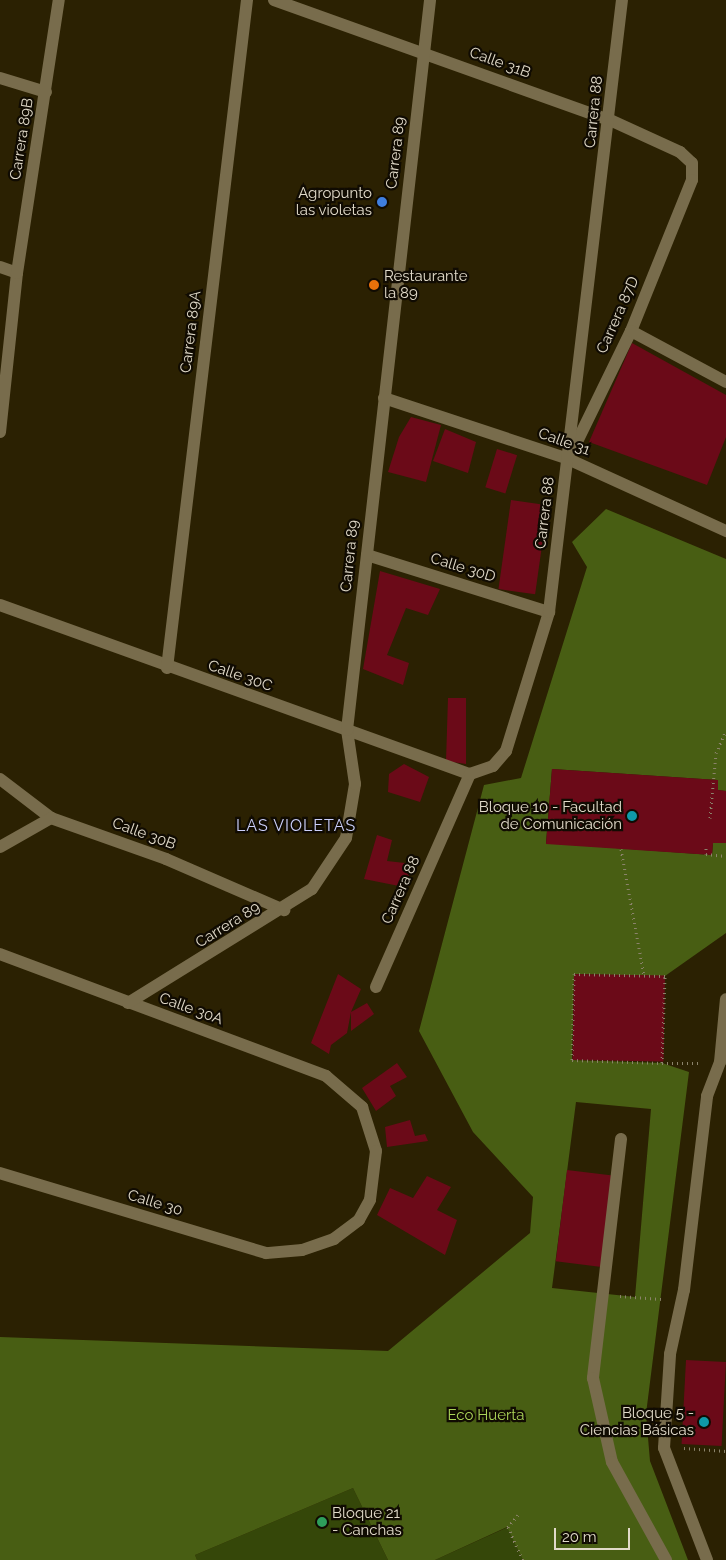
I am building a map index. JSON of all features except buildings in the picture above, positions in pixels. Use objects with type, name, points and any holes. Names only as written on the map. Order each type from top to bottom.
[{"type":"street","name":"Carrera 89B","points":[[0,432],[17,273],[59,0]]},
{"type":"street","name":"Carrera 89A","points":[[167,668],[247,0]]},
{"type":"street","name":"Calle 31B","points":[[274,0],[610,120],[680,152],[692,163],[692,180]]},
{"type":"street","name":"Carrera 89","points":[[128,1003],[284,910],[312,889],[346,838],[355,784],[347,730],[430,0]]},
{"type":"street","name":"Carrera 88","points":[[376,987],[470,774],[493,766],[506,750],[549,612],[610,120],[622,0]]},
{"type":"street","points":[[0,78],[46,92]]},
{"type":"street","name":"Carrera 87D","points":[[568,459],[631,330],[692,180]]},
{"type":"street","points":[[0,267],[17,273]]},
{"type":"street","points":[[631,330],[726,382]]},
{"type":"street","name":"Calle 31","points":[[384,398],[568,459],[726,530]]},
{"type":"street","name":"Calle 30D","points":[[367,555],[549,612]]},
{"type":"street","name":"Calle 30C","points":[[0,605],[167,668],[470,774]]},
{"type":"street","name":"Calle 30B","points":[[0,779],[51,818],[166,859],[284,910]]},
{"type":"street","points":[[0,846],[51,818]]},
{"type":"street","name":"Calle 30A","points":[[0,954],[326,1076],[362,1107]]},
{"type":"street","points":[[707,1560],[664,1448],[670,1354],[684,1290],[708,1096],[720,1062],[726,999]]},
{"type":"street","name":"Calle 30","points":[[0,1173],[266,1254],[302,1250],[334,1238],[359,1220],[370,1200],[376,1151],[362,1107]]},
{"type":"street","points":[[622,1139],[593,1378],[612,1462],[666,1560]]},
{"type":"path","points":[[710,818],[716,752],[726,731]]},
{"type":"path","points":[[706,848],[706,854],[726,856]]},
{"type":"path","points":[[621,849],[644,976]]},
{"type":"path","points":[[662,1063],[665,976],[574,974],[572,1060],[662,1063],[720,1062]]},
{"type":"path","points":[[602,1294],[661,1299]]},
{"type":"path","points":[[681,1448],[726,1451]]},
{"type":"path","points":[[518,1516],[508,1527],[523,1560]]},
{"type":"green space","name":"Eco Huerta","points":[[606,509],[726,559],[726,791],[718,790],[717,780],[552,769],[546,843],[712,855],[713,843],[726,843],[726,933],[665,976],[574,974],[572,1060],[662,1063],[689,1072],[646,1414],[650,1461],[688,1560],[523,1560],[507,1527],[435,1560],[388,1560],[353,1488],[195,1555],[197,1560],[0,1560],[0,1337],[388,1351],[530,1233],[533,1197],[473,1132],[419,1031],[484,785],[521,778],[587,567],[572,542]],"holes":[[[576,1102],[651,1109],[635,1297],[552,1288]]]},
{"type":"green space","name":"Bloque 21 - Canchas","points":[[353,1488],[388,1560],[197,1560],[195,1555]]},
{"type":"green space","name":"Bloque 21 - Canchas","points":[[508,1527],[523,1560],[435,1560]]},
{"type":"place","name":"Agropunto las violetas","points":[[382,202]]},
{"type":"place","name":"Restaurante la 89","points":[[374,285]]},
{"type":"place","name":"Bloque 10 - Facultad de Comunicación","points":[[632,816]]},
{"type":"place","name":"Bloque 5 - Ciencias Básicas","points":[[704,1422]]},
{"type":"place","name":"Bloque 21 - Canchas","points":[[322,1522]]},
{"type":"district","name":"LAS VIOLETAS","points":[[296,826]]}]
